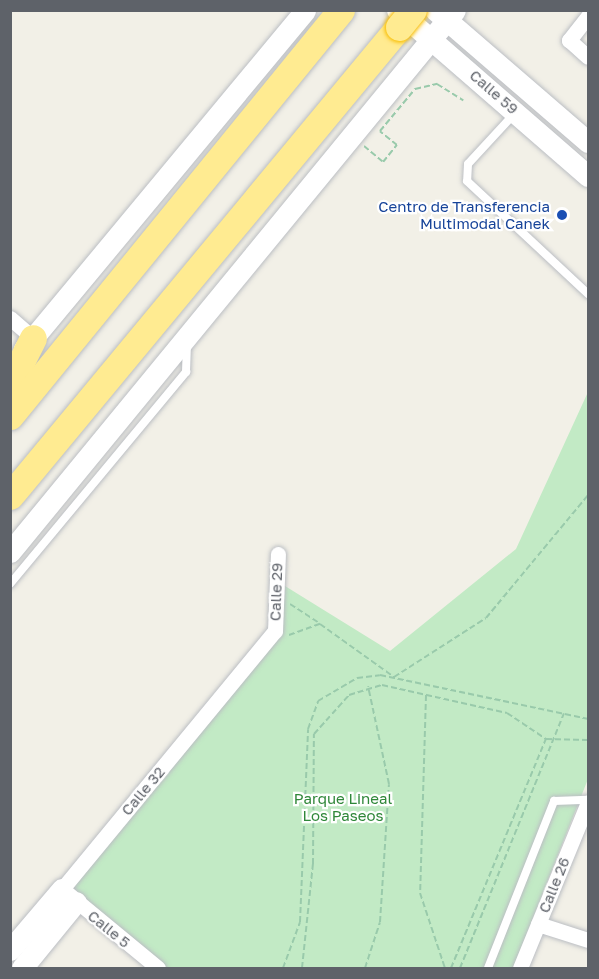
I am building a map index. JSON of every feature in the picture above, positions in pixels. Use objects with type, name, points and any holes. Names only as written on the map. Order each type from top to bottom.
[{"type":"highway","points":[[10,416],[341,10]]},
{"type":"highway","points":[[10,496],[403,16]]},
{"type":"highway","points":[[10,384],[33,338]]},
{"type":"main road","points":[[10,365],[305,10]]},
{"type":"main road","points":[[10,552],[432,38],[445,14]]},
{"type":"main road","name":"Calle 59","points":[[445,14],[588,142]]},
{"type":"main road","name":"Calle 59","points":[[403,16],[461,63],[588,176]]},
{"type":"main road","points":[[400,76],[426,63],[461,63]]},
{"type":"main road","name":"Calle 32","points":[[10,950],[69,896]]},
{"type":"main road","name":"Calle 32","points":[[22,969],[69,896]]},
{"type":"street","points":[[588,16],[569,40],[588,57]]},
{"type":"street","points":[[10,318],[33,338]]},
{"type":"street","name":"Calle 29","points":[[273,633],[278,554]]},
{"type":"street","name":"Calle 32","points":[[69,896],[273,633]]},
{"type":"street","name":"Calle 26","points":[[520,969],[538,924],[582,838],[588,801]]},
{"type":"street","name":"Calle 5","points":[[69,896],[158,969]]},
{"type":"street","points":[[538,924],[588,940]]},
{"type":"lane","points":[[516,112],[468,164],[467,181],[588,294]]},
{"type":"lane","points":[[10,584],[186,372],[187,337]]},
{"type":"lane","points":[[488,969],[554,801],[588,801]]},
{"type":"path","points":[[362,145],[383,162],[397,145],[380,131],[416,89],[437,84],[463,100]]},
{"type":"path","points":[[394,678],[486,618],[588,495]]},
{"type":"path","points":[[276,595],[394,678]]},
{"type":"path","points":[[273,633],[320,624]]},
{"type":"path","points":[[283,969],[300,921],[309,715],[337,686],[357,678],[394,678],[588,719]]},
{"type":"path","points":[[365,969],[380,922],[389,784],[368,686]]},
{"type":"path","points":[[302,969],[313,864],[314,734],[348,695],[368,686],[426,695],[507,713],[546,739],[588,740]]},
{"type":"path","points":[[426,695],[420,893],[446,969]]},
{"type":"path","points":[[460,969],[556,740],[564,713]]},
{"type":"path","points":[[451,969],[546,739]]},
{"type":"green space","name":"Parque Lineal Los Paseos","points":[[588,392],[588,779],[513,968],[165,968],[62,889],[282,630],[285,586],[390,651],[516,549]]},
{"type":"place","name":"Centro de Transferencia Multimodal Canek","points":[[562,215]]}]
